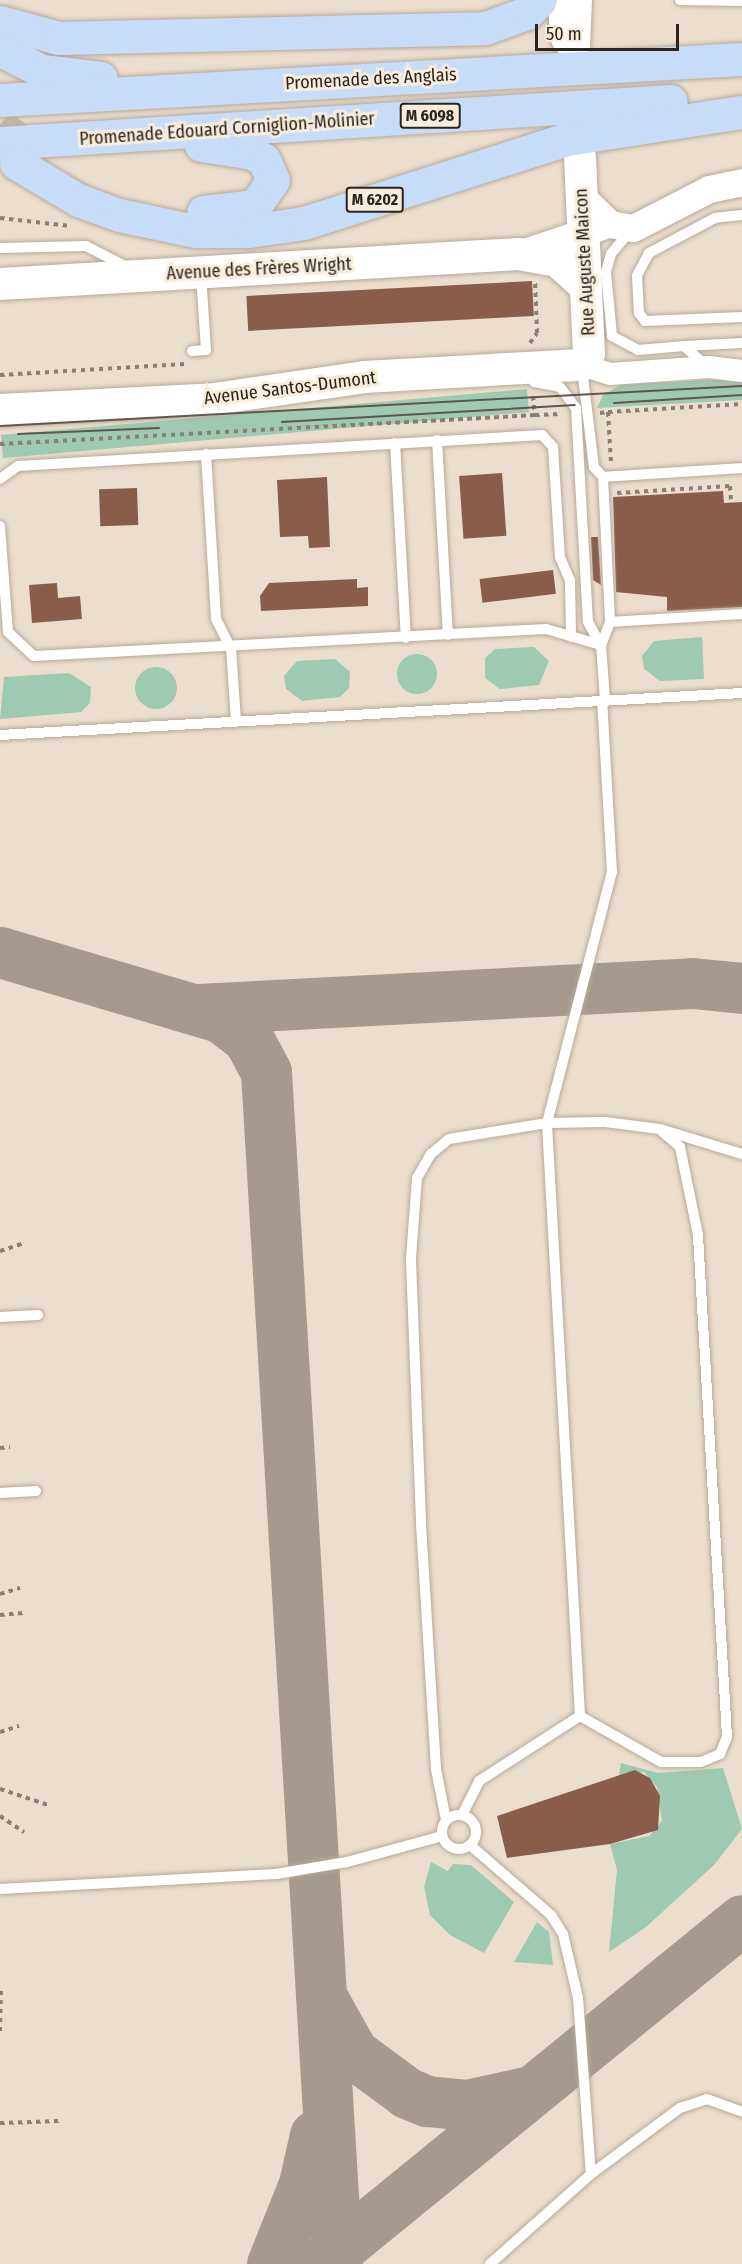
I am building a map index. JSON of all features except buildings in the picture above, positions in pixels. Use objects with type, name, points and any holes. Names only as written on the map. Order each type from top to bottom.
[{"type":"main road","points":[[0,22],[59,38],[485,28],[527,13],[540,0]]},
{"type":"main road","points":[[563,0],[567,38],[574,46],[576,0]]},
{"type":"main road","points":[[0,50],[64,75],[174,76],[258,85]]},
{"type":"main road","name":"Promenade des Anglais","points":[[0,100],[742,59]]},
{"type":"main road","name":"Promenade Edouard Corniglion-Molinier","points":[[20,155],[118,137],[742,98]]},
{"type":"main road","name":"M 6202","points":[[20,155],[78,200],[119,215],[174,228],[249,231],[304,223],[567,139],[742,112]]},
{"type":"main road","points":[[20,155],[99,188],[170,210],[241,210],[255,206],[270,190],[270,168],[252,153],[118,137]]},
{"type":"main road","name":"Rue Auguste Maicon","points":[[580,157],[581,196],[599,229],[576,278],[572,354],[581,365]]},
{"type":"main road","name":"Avenue des Frères Wright","points":[[0,284],[201,272],[521,265],[547,258],[576,278]]},
{"type":"main road","name":"Avenue Santos-Dumont","points":[[0,410],[214,399],[300,386],[529,377],[581,365]]},
{"type":"street","name":"Avenue des Frères Wright","points":[[521,265],[599,229],[709,189],[742,182]]},
{"type":"street","points":[[581,365],[610,374],[709,368],[742,371]]},
{"type":"lane","points":[[684,1],[742,1]]},
{"type":"lane","points":[[742,215],[715,218],[649,253],[637,276],[639,313],[645,321],[742,316]]},
{"type":"lane","points":[[599,229],[608,262],[609,330],[630,349],[742,343]]},
{"type":"lane","points":[[0,248],[86,246],[142,276]]},
{"type":"lane","points":[[196,350],[206,350],[201,272]]},
{"type":"lane","points":[[684,346],[709,368],[742,358]]},
{"type":"lane","points":[[580,1716],[547,1123],[612,872],[601,645],[610,622],[603,477],[594,467],[588,382],[581,365]]},
{"type":"lane","points":[[529,377],[560,387],[576,408],[588,622],[601,645]]},
{"type":"lane","points":[[300,386],[360,393]]},
{"type":"lane","points":[[0,479],[18,466],[535,434],[551,442],[560,557],[570,580],[571,637]]},
{"type":"lane","points":[[437,440],[448,635]]},
{"type":"lane","points":[[395,443],[406,638]]},
{"type":"lane","points":[[206,454],[216,619],[231,648],[236,721]]},
{"type":"lane","points":[[603,477],[742,468]]},
{"type":"lane","points":[[0,526],[5,619],[13,640],[28,654],[46,658],[546,629],[601,645]]},
{"type":"lane","points":[[610,622],[742,614]]},
{"type":"lane","points":[[0,735],[742,693]]},
{"type":"lane","points":[[442,1836],[446,1820],[436,1769],[421,1521],[411,1258],[417,1178],[430,1154],[449,1138],[547,1123],[605,1122],[660,1129],[742,1154]]},
{"type":"lane","points":[[580,1716],[661,1762],[701,1762],[720,1754],[727,1737],[698,1235],[680,1147],[660,1129]]},
{"type":"lane","points":[[0,1317],[38,1315]]},
{"type":"lane","points":[[0,1493],[36,1491]]},
{"type":"lane","points":[[446,1820],[462,1815],[479,1781],[580,1716]]},
{"type":"lane","points":[[462,1815],[476,1830],[470,1845]]},
{"type":"lane","points":[[442,1836],[454,1848],[470,1845]]},
{"type":"lane","points":[[0,1889],[276,1874],[348,1862],[442,1836]]},
{"type":"lane","points":[[470,1845],[551,1915],[563,1934],[578,1998],[591,2174]]},
{"type":"lane","points":[[490,2264],[591,2174],[689,2103],[715,2100],[742,2112]]},
{"type":"path","points":[[0,218],[82,227]]},
{"type":"path","points":[[521,265],[535,275],[537,333],[530,343],[529,377],[534,408]]},
{"type":"path","points":[[0,375],[200,363],[196,350]]},
{"type":"path","points":[[608,412],[742,404]]},
{"type":"path","points":[[0,444],[535,415]]},
{"type":"path","points":[[0,1251],[25,1243]]},
{"type":"path","points":[[0,1448],[10,1447]]},
{"type":"path","points":[[0,1594],[20,1588]]},
{"type":"path","points":[[0,1615],[23,1613]]},
{"type":"path","points":[[0,1732],[19,1726]]},
{"type":"path","points":[[0,1790],[48,1805]]},
{"type":"path","points":[[0,1816],[24,1832]]},
{"type":"path","points":[[0,2031],[1,1990]]},
{"type":"path","points":[[0,2123],[59,2121]]},
{"type":"green space","points":[[742,378],[742,400],[597,408],[603,395],[620,385]]},
{"type":"green space","points":[[527,389],[529,412],[3,458],[1,435]]},
{"type":"green space","points":[[702,637],[704,679],[660,681],[644,669],[642,656],[654,641]]},
{"type":"green space","points":[[534,647],[549,661],[539,685],[500,689],[485,678],[485,658],[495,649]]},
{"type":"green space","points":[[417,654],[425,655],[431,660],[436,666],[436,682],[431,688],[425,693],[417,694],[409,693],[403,688],[398,682],[397,674],[398,666],[403,660],[409,655]]},
{"type":"green space","points":[[335,659],[350,672],[349,688],[340,697],[302,701],[286,689],[284,676],[297,661]]},
{"type":"green space","points":[[156,667],[164,668],[171,673],[176,680],[176,696],[171,703],[164,708],[156,709],[148,708],[141,703],[136,696],[135,688],[136,680],[141,673],[148,668]]},
{"type":"green space","points":[[69,673],[91,687],[90,703],[81,712],[0,719],[4,677]]},
{"type":"green space","points":[[621,1763],[658,1773],[723,1768],[742,1829],[714,1865],[646,1927],[609,1952],[617,1870],[610,1844],[649,1836],[662,1821],[657,1787],[644,1772],[619,1776]]},
{"type":"green space","points":[[431,1862],[448,1871],[453,1864],[471,1865],[514,1902],[484,1953],[450,1935],[430,1915],[424,1887]]},
{"type":"green space","points":[[537,1922],[549,1932],[553,1965],[514,1962]]},
{"type":"taxiway","points":[[0,952],[220,1017],[248,1038],[266,1072],[337,2264]]},
{"type":"taxiway","points":[[199,1009],[692,983],[742,988]]},
{"type":"taxiway","points":[[320,2264],[742,1920]]},
{"type":"taxiway","points":[[325,2003],[353,2053],[407,2093],[427,2101],[467,2105],[526,2092]]},
{"type":"taxiway","points":[[272,2264],[304,2184],[315,2135]]},
{"type":"tunnel","points":[[0,124],[43,159]]},
{"type":"tram line","points":[[0,426],[742,386]]},
{"type":"tram line","points":[[614,403],[742,395]]},
{"type":"tram line","points":[[282,422],[575,405]]},
{"type":"tram line","points":[[18,434],[159,428]]}]
